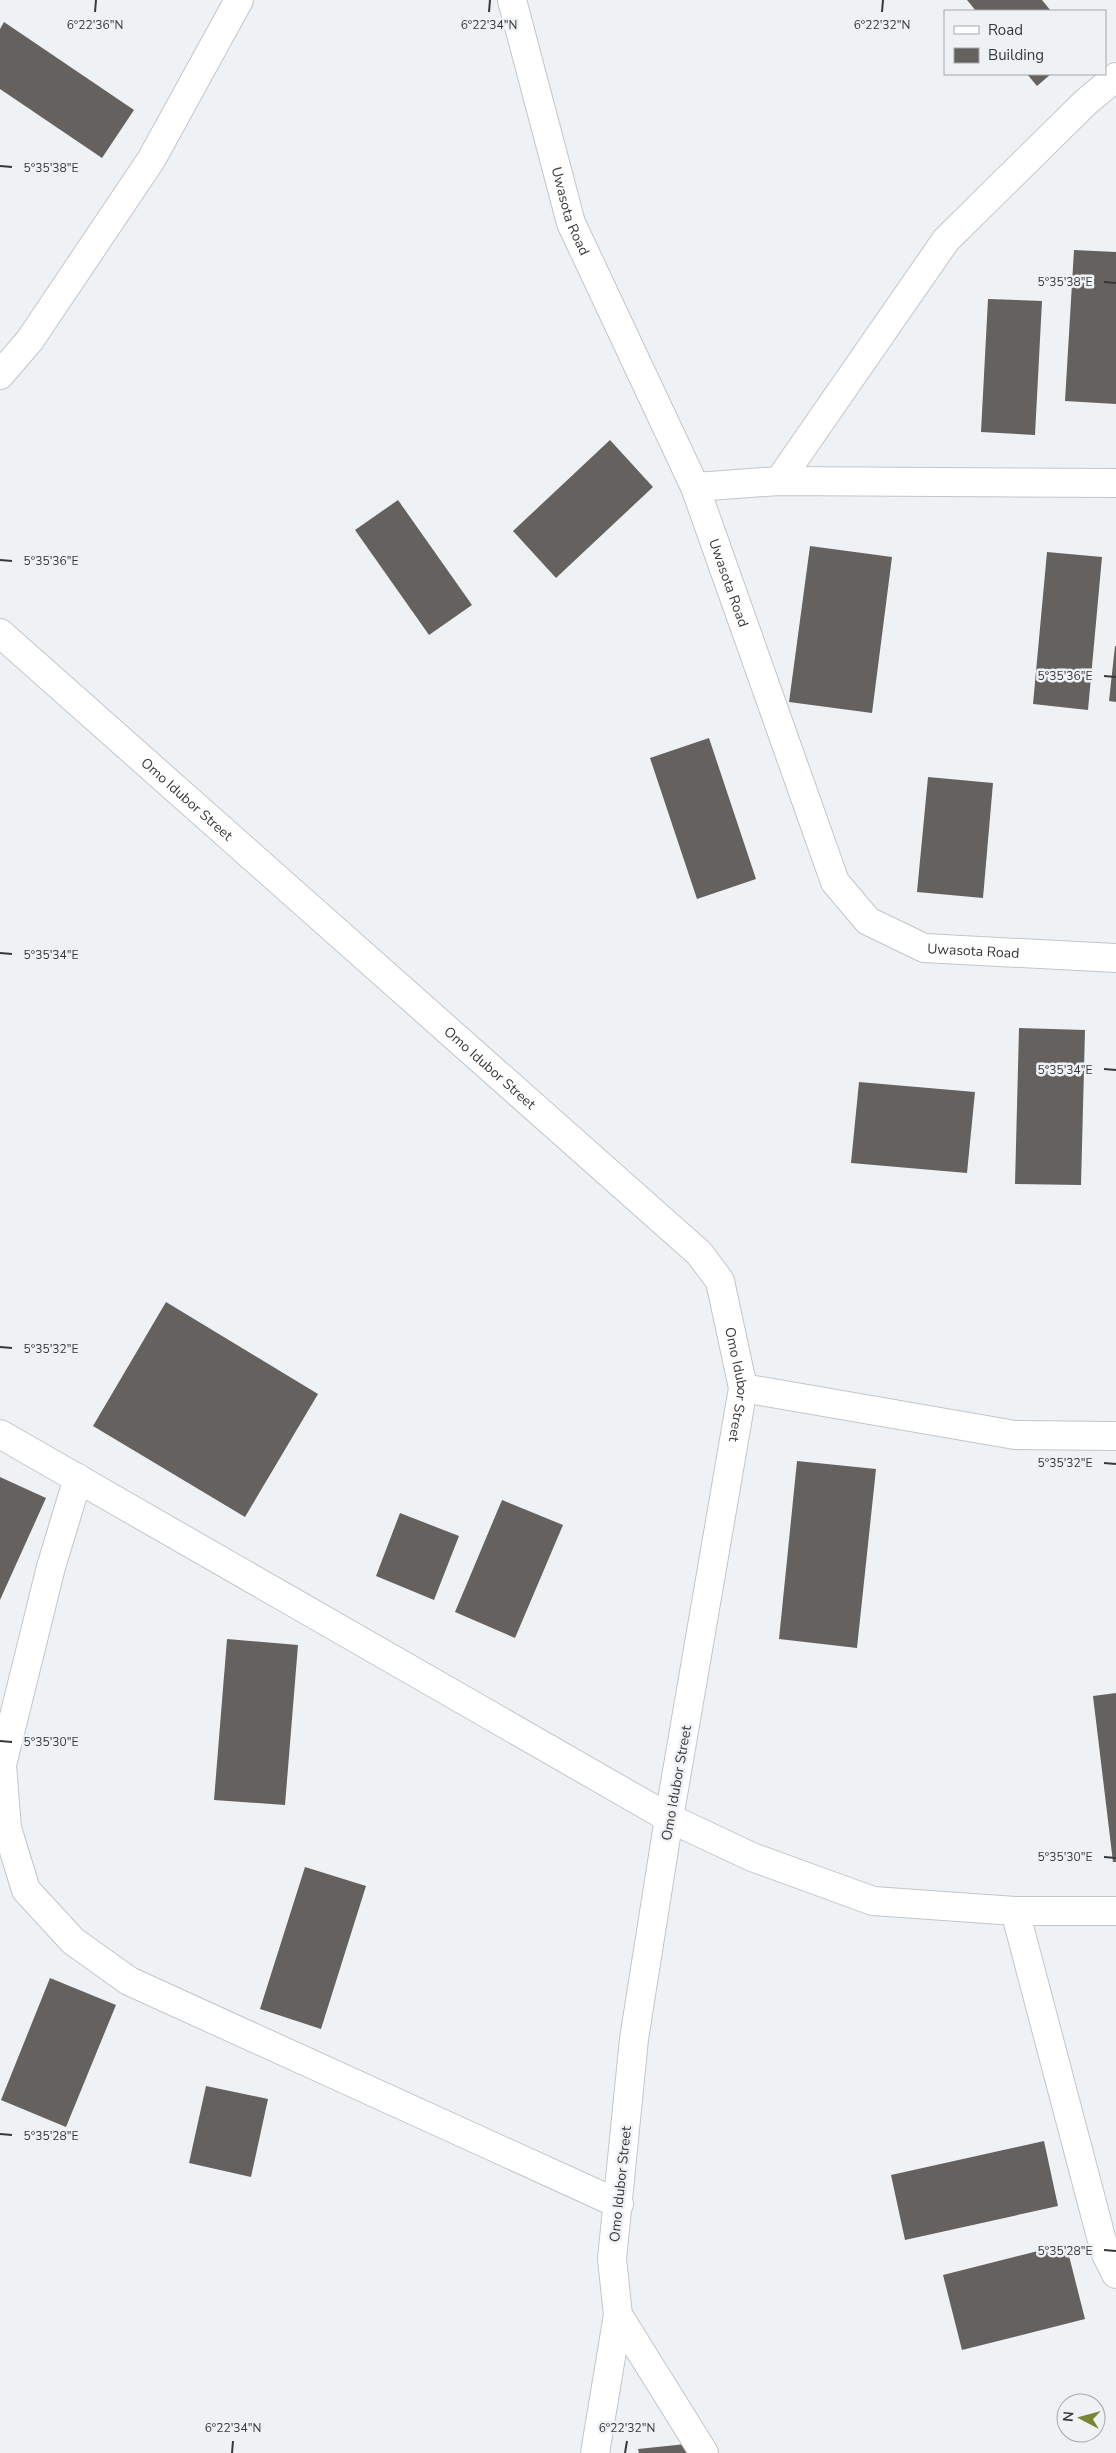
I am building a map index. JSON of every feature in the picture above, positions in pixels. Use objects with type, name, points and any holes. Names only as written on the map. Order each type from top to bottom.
[{"type":"street","points":[[0,375],[30,340],[151,160],[239,0]]},
{"type":"street","name":"Uwasota Road","points":[[512,0],[571,223],[695,487],[835,882],[868,921],[924,948],[1116,958]]},
{"type":"street","points":[[779,481],[946,240],[1086,102],[1116,77]]},
{"type":"street","points":[[695,487],[779,481],[1116,483]]},
{"type":"street","name":"Omo Idubor Street","points":[[0,634],[699,1252],[720,1281],[744,1388],[669,1818],[634,2039],[612,2259],[618,2315],[704,2453]]},
{"type":"street","points":[[744,1388],[1016,1435],[1116,1436]]},
{"type":"street","points":[[0,1434],[669,1818],[752,1857],[873,1901],[1015,1911],[1116,1911]]},
{"type":"street","points":[[78,1478],[51,1567],[2,1765],[7,1828],[26,1890],[73,1941],[129,1981],[619,2204]]},
{"type":"street","points":[[1015,1911],[1105,2252],[1116,2274]]},
{"type":"street","points":[[595,2453],[618,2315]]},
{"type":"building","points":[[967,0],[1042,0],[1050,10],[975,10]]},
{"type":"building","points":[[4,22],[134,110],[102,158],[0,89],[0,29]]},
{"type":"building","points":[[1028,75],[1050,75],[1037,86]]},
{"type":"building","points":[[1074,250],[1116,252],[1116,404],[1065,401]]},
{"type":"building","points":[[988,299],[1042,301],[1035,435],[981,432]]},
{"type":"building","points":[[610,440],[653,487],[556,578],[513,531]]},
{"type":"building","points":[[398,500],[472,605],[429,635],[355,530]]},
{"type":"building","points":[[810,546],[892,557],[872,713],[789,702]]},
{"type":"building","points":[[1047,552],[1102,557],[1088,710],[1033,704]]},
{"type":"building","points":[[1116,646],[1116,702],[1109,701]]},
{"type":"building","points":[[709,738],[756,879],[697,899],[650,758]]},
{"type":"building","points":[[928,777],[993,783],[983,898],[917,892]]},
{"type":"building","points":[[1019,1028],[1085,1030],[1081,1185],[1015,1184]]},
{"type":"building","points":[[859,1082],[975,1092],[967,1173],[851,1163]]},
{"type":"building","points":[[166,1302],[318,1394],[245,1517],[93,1426]]},
{"type":"building","points":[[797,1461],[876,1469],[857,1648],[779,1639]]},
{"type":"building","points":[[0,1477],[46,1498],[0,1600]]},
{"type":"building","points":[[502,1500],[563,1525],[515,1638],[455,1612]]},
{"type":"building","points":[[400,1513],[459,1536],[434,1600],[376,1576]]},
{"type":"building","points":[[227,1639],[298,1645],[285,1805],[214,1800]]},
{"type":"building","points":[[1116,1693],[1116,1862],[1113,1862],[1093,1696]]},
{"type":"building","points":[[305,1867],[366,1886],[321,2029],[260,2009]]},
{"type":"building","points":[[50,1978],[116,2005],[66,2127],[1,2100]]},
{"type":"building","points":[[206,2086],[268,2099],[251,2177],[189,2163]]},
{"type":"building","points":[[1044,2141],[1058,2206],[905,2240],[891,2175]]},
{"type":"building","points":[[1066,2244],[1085,2319],[962,2350],[943,2275]]},
{"type":"building","points":[[686,2444],[687,2453],[639,2453],[638,2449]]}]
